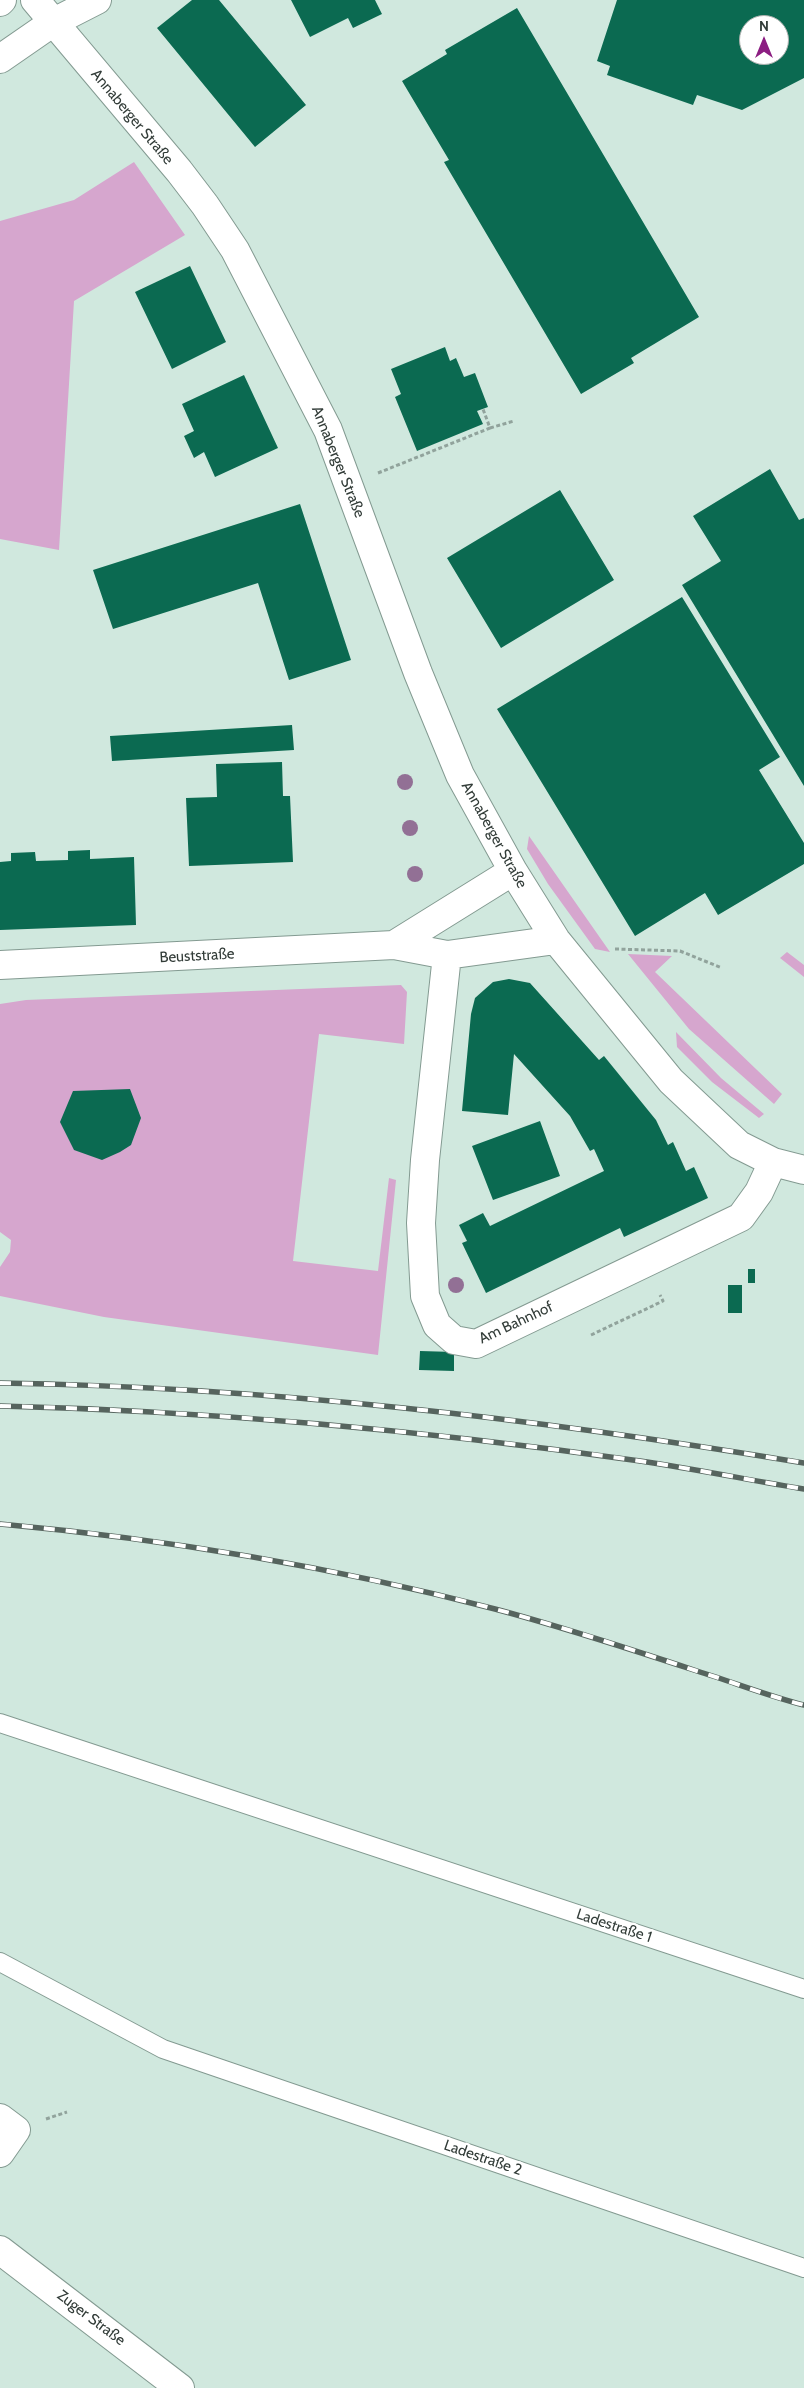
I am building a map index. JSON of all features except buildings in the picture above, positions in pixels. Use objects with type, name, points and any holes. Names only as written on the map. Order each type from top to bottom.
[{"type":"street","name":"Annaberger Straße","points":[[35,0],[52,23],[206,205],[235,250],[328,430],[350,484],[418,673],[460,775],[513,871],[556,940]]},
{"type":"street","points":[[0,59],[52,23],[97,0]]},
{"type":"street","name":"Beuststraße","points":[[394,945],[513,871]]},
{"type":"street","points":[[556,940],[671,1081],[740,1145],[772,1162],[804,1170]]},
{"type":"street","name":"Beuststraße","points":[[0,965],[394,945],[447,955],[556,940]]},
{"type":"street","name":"Am Bahnhof","points":[[447,955],[425,1160],[421,1223],[425,1296],[437,1325],[454,1340],[476,1344],[741,1217],[759,1192],[772,1162]]},
{"type":"street","points":[[0,2154],[8,2124]]},
{"type":"street","name":"Zuger Straße","points":[[0,2250],[180,2388]]},
{"type":"lane","name":"Ladestraße 1","points":[[0,1723],[804,1989]]},
{"type":"lane","name":"Ladestraße 2","points":[[0,1962],[163,2049],[804,2268]]},
{"type":"path","points":[[483,409],[490,428]]},
{"type":"path","points":[[350,484],[490,428],[514,421]]},
{"type":"path","points":[[615,949],[680,951],[722,968]]},
{"type":"path","points":[[591,1335],[663,1301],[660,1295]]},
{"type":"shaded area","points":[[134,162],[185,235],[74,301],[59,550],[0,539],[0,221],[74,200]]},
{"type":"shaded area","points":[[529,836],[610,952],[595,949],[548,884],[527,849]]},
{"type":"shaded area","points":[[787,952],[804,965],[804,977],[780,958]]},
{"type":"shaded area","points":[[628,954],[672,956],[655,972],[782,1094],[774,1104],[689,1029]]},
{"type":"shaded area","points":[[401,985],[407,992],[404,1044],[319,1034],[293,1261],[378,1271],[389,1178],[396,1180],[378,1355],[104,1317],[0,1296],[0,1267],[10,1252],[11,1240],[0,1232],[0,1004],[26,1000]]},
{"type":"shaded area","points":[[676,1032],[721,1078],[764,1114],[759,1118],[712,1082],[677,1047]]},
{"type":"railway","points":[[0,1383],[101,1386],[303,1398],[504,1419],[604,1432],[804,1463]]},
{"type":"railway","points":[[0,1406],[160,1412],[321,1424],[481,1440],[681,1467],[804,1489]]},
{"type":"railway","points":[[0,1524],[187,1546],[373,1580],[546,1623],[804,1705]]}]
